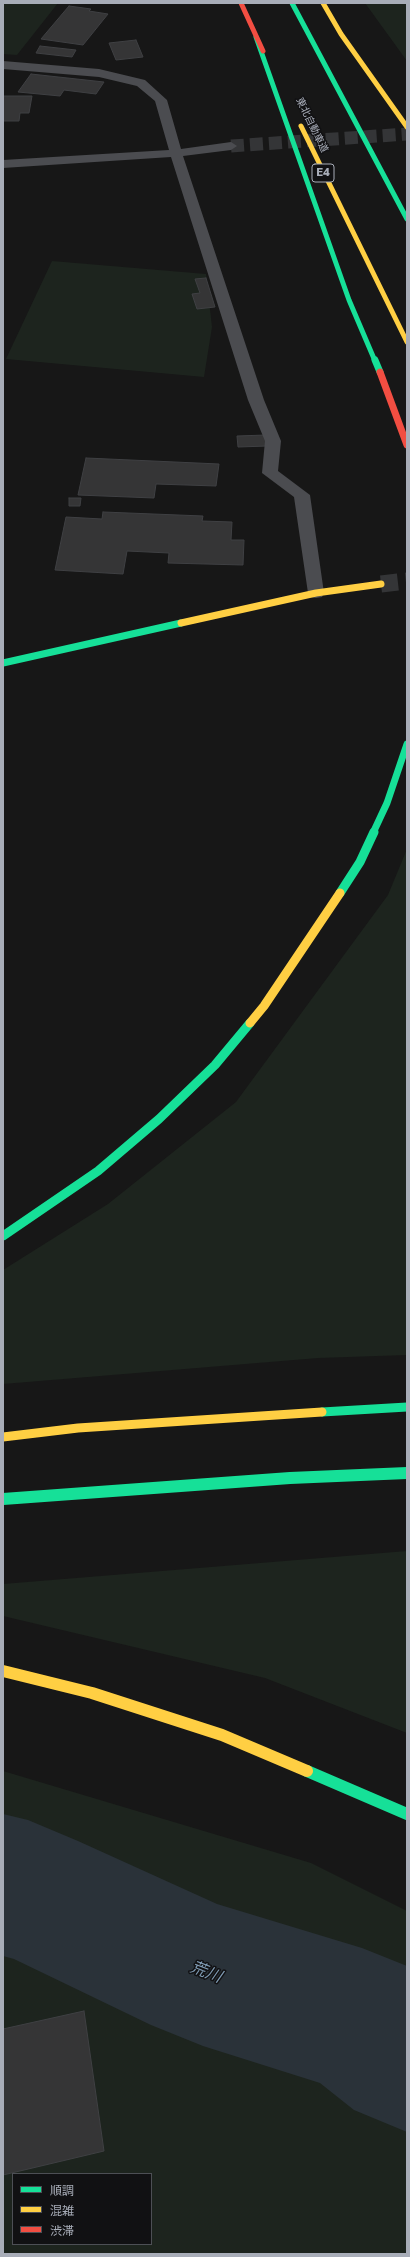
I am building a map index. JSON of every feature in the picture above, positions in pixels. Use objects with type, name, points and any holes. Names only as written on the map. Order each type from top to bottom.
[{"type":"main road","name":"東北自動車道","points":[[241,3],[256,37],[407,342]]},
{"type":"main road","points":[[292,3],[407,218]]},
{"type":"main road","points":[[323,3],[341,34],[407,127]]},
{"type":"main road","points":[[256,37],[349,300],[377,365],[407,445]]},
{"type":"main road","points":[[3,663],[316,593],[381,584]]},
{"type":"main road","points":[[3,1236],[98,1171],[159,1119],[215,1065],[264,1006],[360,862],[387,803],[407,744]]},
{"type":"main road","points":[[3,1437],[78,1428],[407,1407]]},
{"type":"main road","points":[[3,1499],[282,1479],[407,1473]]},
{"type":"main road","points":[[3,1671],[92,1693],[222,1735],[407,1814]]},
{"type":"street","points":[[3,65],[99,73],[140,84],[161,100],[176,153],[256,400],[272,441],[270,473],[302,495],[316,593]]},
{"type":"street","points":[[3,164],[39,164],[176,153],[231,146]]},
{"type":"shaded area","points":[[3,3],[58,3],[17,55],[3,54]]},
{"type":"shaded area","points":[[365,3],[407,3],[407,61]]},
{"type":"shaded area","points":[[52,261],[206,274],[212,327],[204,377],[6,359]]},
{"type":"shaded area","points":[[407,849],[407,1355],[318,1358],[3,1384],[3,1270],[108,1204],[236,1102],[388,895]]},
{"type":"shaded area","points":[[407,1551],[407,1733],[265,1678],[3,1616],[3,1584]]},
{"type":"shaded area","points":[[3,1771],[311,1863],[407,1911],[407,2254],[3,2254]]},
{"type":"building","points":[[69,6],[91,9],[89,11],[108,14],[83,45],[41,39]]},
{"type":"building","points":[[136,40],[143,57],[116,60],[109,43]]},
{"type":"building","points":[[40,46],[76,50],[72,57],[36,53]]},
{"type":"building","points":[[31,74],[104,82],[96,94],[64,90],[60,96],[18,92]]},
{"type":"building","points":[[3,96],[32,96],[29,113],[20,113],[19,121],[3,121]]},
{"type":"building","points":[[206,278],[215,307],[197,309],[192,294],[200,293],[195,279]]},
{"type":"building","points":[[266,435],[268,446],[238,447],[237,436]]},
{"type":"building","points":[[86,458],[219,464],[216,486],[156,484],[154,498],[78,495]]},
{"type":"building","points":[[69,498],[81,498],[80,506],[69,506]]},
{"type":"building","points":[[103,512],[203,516],[202,521],[232,522],[231,540],[244,540],[243,565],[168,563],[169,553],[127,551],[123,574],[55,570],[66,517],[102,519]]},
{"type":"building","points":[[84,2011],[104,2151],[3,2175],[3,2029]]},
{"type":"waterway","name":"荒川","points":[[3,1885],[28,1891],[203,1973],[362,2022],[407,2057]]},
{"type":"tunnel","points":[[231,146],[407,134]]},
{"type":"tunnel","points":[[381,584],[407,581]]},
{"type":"traffic: fast","points":[[292,3],[407,219]]},
{"type":"traffic: fast","points":[[256,37],[349,300],[380,372]]},
{"type":"traffic: fast","points":[[3,663],[181,623]]},
{"type":"traffic: fast","points":[[340,893],[360,862],[387,803],[407,744]]},
{"type":"traffic: fast","points":[[3,1236],[98,1171],[159,1119],[215,1065],[250,1023]]},
{"type":"traffic: fast","points":[[322,1412],[407,1407]]},
{"type":"traffic: fast","points":[[3,1499],[290,1478],[407,1473]]},
{"type":"traffic: fast","points":[[307,1771],[407,1814]]},
{"type":"traffic: slow","points":[[323,3],[341,34],[407,127]]},
{"type":"traffic: slow","points":[[301,126],[407,342]]},
{"type":"traffic: slow","points":[[181,623],[316,593],[381,584]]},
{"type":"traffic: slow","points":[[250,1023],[264,1006],[340,893]]},
{"type":"traffic: slow","points":[[3,1437],[78,1428],[322,1412]]},
{"type":"traffic: slow","points":[[3,1671],[92,1693],[222,1735],[307,1771]]},
{"type":"traffic: jam","points":[[241,3],[263,51]]},
{"type":"traffic: jam","points":[[380,372],[407,445]]}]
